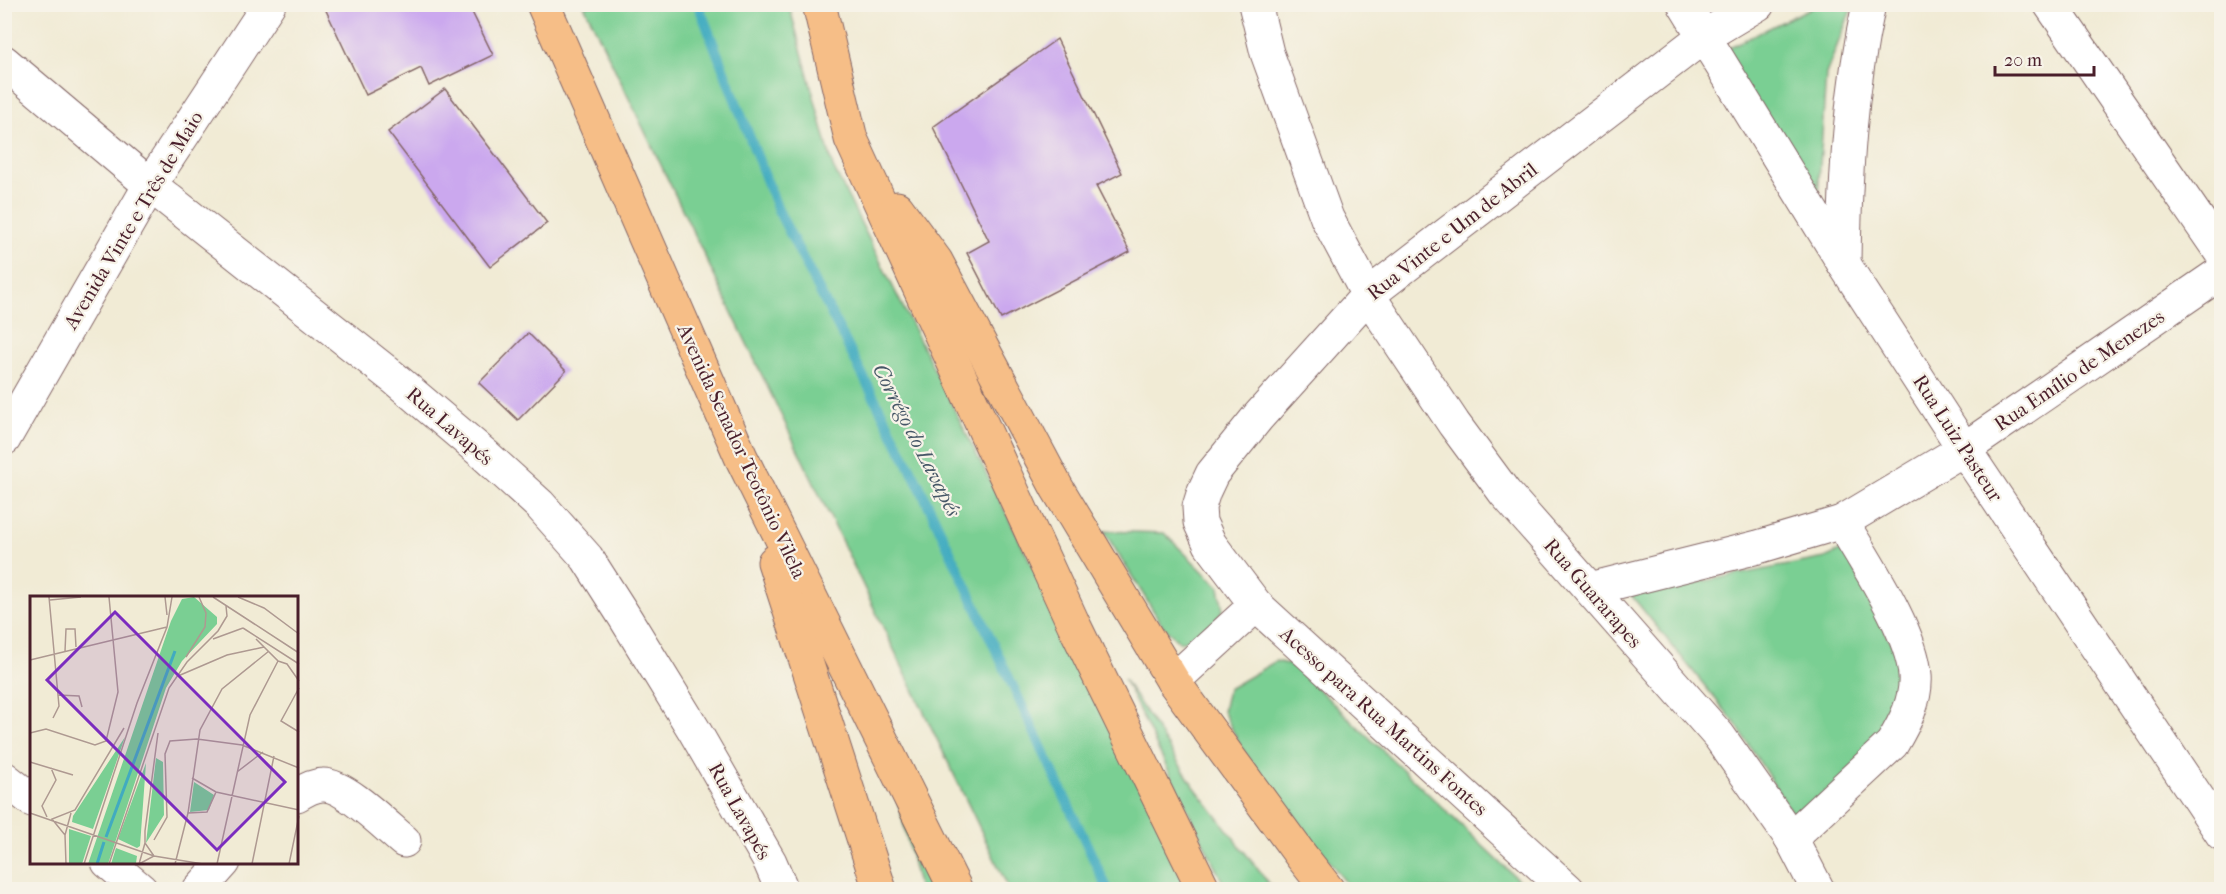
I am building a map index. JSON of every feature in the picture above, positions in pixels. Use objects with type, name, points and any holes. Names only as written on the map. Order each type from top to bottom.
[{"type":"highway","name":"Avenida Senador Teotônio Vilela","points":[[543,4],[741,458],[956,890]]},
{"type":"highway","points":[[824,9],[851,139],[865,172],[1074,625],[1204,890]]},
{"type":"highway","points":[[865,172],[905,217],[936,261],[1057,488],[1173,681],[1328,890]]},
{"type":"highway","points":[[741,458],[880,890]]},
{"type":"street","name":"Avenida Vinte e Três de Maio","points":[[4,439],[150,185],[269,4]]},
{"type":"street","name":"Rua Guararapes","points":[[1255,4],[1267,53],[1327,218],[1368,295],[1454,424],[1505,494],[1719,736],[1791,838],[1818,890]]},
{"type":"street","name":"Rua Luiz Pasteur","points":[[1684,4],[1844,264],[1964,449],[2222,834]]},
{"type":"street","name":"Rua Vinte e Um de Abril","points":[[1210,544],[1200,522],[1200,507],[1212,474],[1258,417],[1368,295],[1703,37],[1758,4]]},
{"type":"street","points":[[1844,264],[1845,184],[1854,80],[1869,4]]},
{"type":"street","points":[[2050,4],[2222,254]]},
{"type":"street","name":"Rua Lavapés","points":[[4,62],[150,185],[394,378],[540,505],[587,558],[630,625],[770,862],[782,890]]},
{"type":"street","name":"Rua Emílio de Menezes","points":[[1590,589],[1758,547],[1842,522],[1964,449],[2222,272]]},
{"type":"street","points":[[1791,838],[1892,744],[1903,726],[1911,705],[1915,676],[1908,647],[1887,600],[1842,522]]},
{"type":"street","name":"Acesso para Rua Martins Fontes","points":[[1210,544],[1256,604],[1568,890]]},
{"type":"street","points":[[1173,681],[1256,604]]},
{"type":"street","points":[[4,778],[30,798]]},
{"type":"street","points":[[298,794],[322,784],[334,786],[345,792],[404,841]]},
{"type":"street","points":[[110,864],[141,890]]},
{"type":"street","points":[[199,890],[222,864]]},
{"type":"green space","points":[[584,5],[789,5],[833,167],[1194,889],[1009,889]]},
{"type":"green space","points":[[1817,5],[1853,5],[1826,74],[1818,197],[1721,51]]},
{"type":"green space","points":[[1104,531],[1164,533],[1219,587],[1223,610],[1204,635],[1180,642],[1164,628]]},
{"type":"green space","points":[[1844,549],[1910,680],[1891,735],[1798,823],[1735,723],[1631,595],[1825,558]]},
{"type":"green space","points":[[1276,661],[1294,666],[1528,889],[1351,889],[1242,749],[1223,711],[1228,689]]},
{"type":"green space","points":[[1124,679],[1193,785],[1273,889],[1226,889]]},
{"type":"green space","points":[[887,755],[951,889],[919,889]]},
{"type":"building","points":[[323,4],[468,4],[493,55],[429,86],[421,68],[366,95]]},
{"type":"building","points":[[1057,39],[1122,173],[1096,186],[1130,252],[1001,319],[967,253],[989,241],[933,127]]},
{"type":"building","points":[[445,89],[547,223],[490,267],[388,132]]},
{"type":"building","points":[[528,333],[566,371],[518,420],[479,383]]},
{"type":"waterway","name":"Corrégo do Lavapés","points":[[698,4],[778,210],[919,485],[1108,890]]}]
